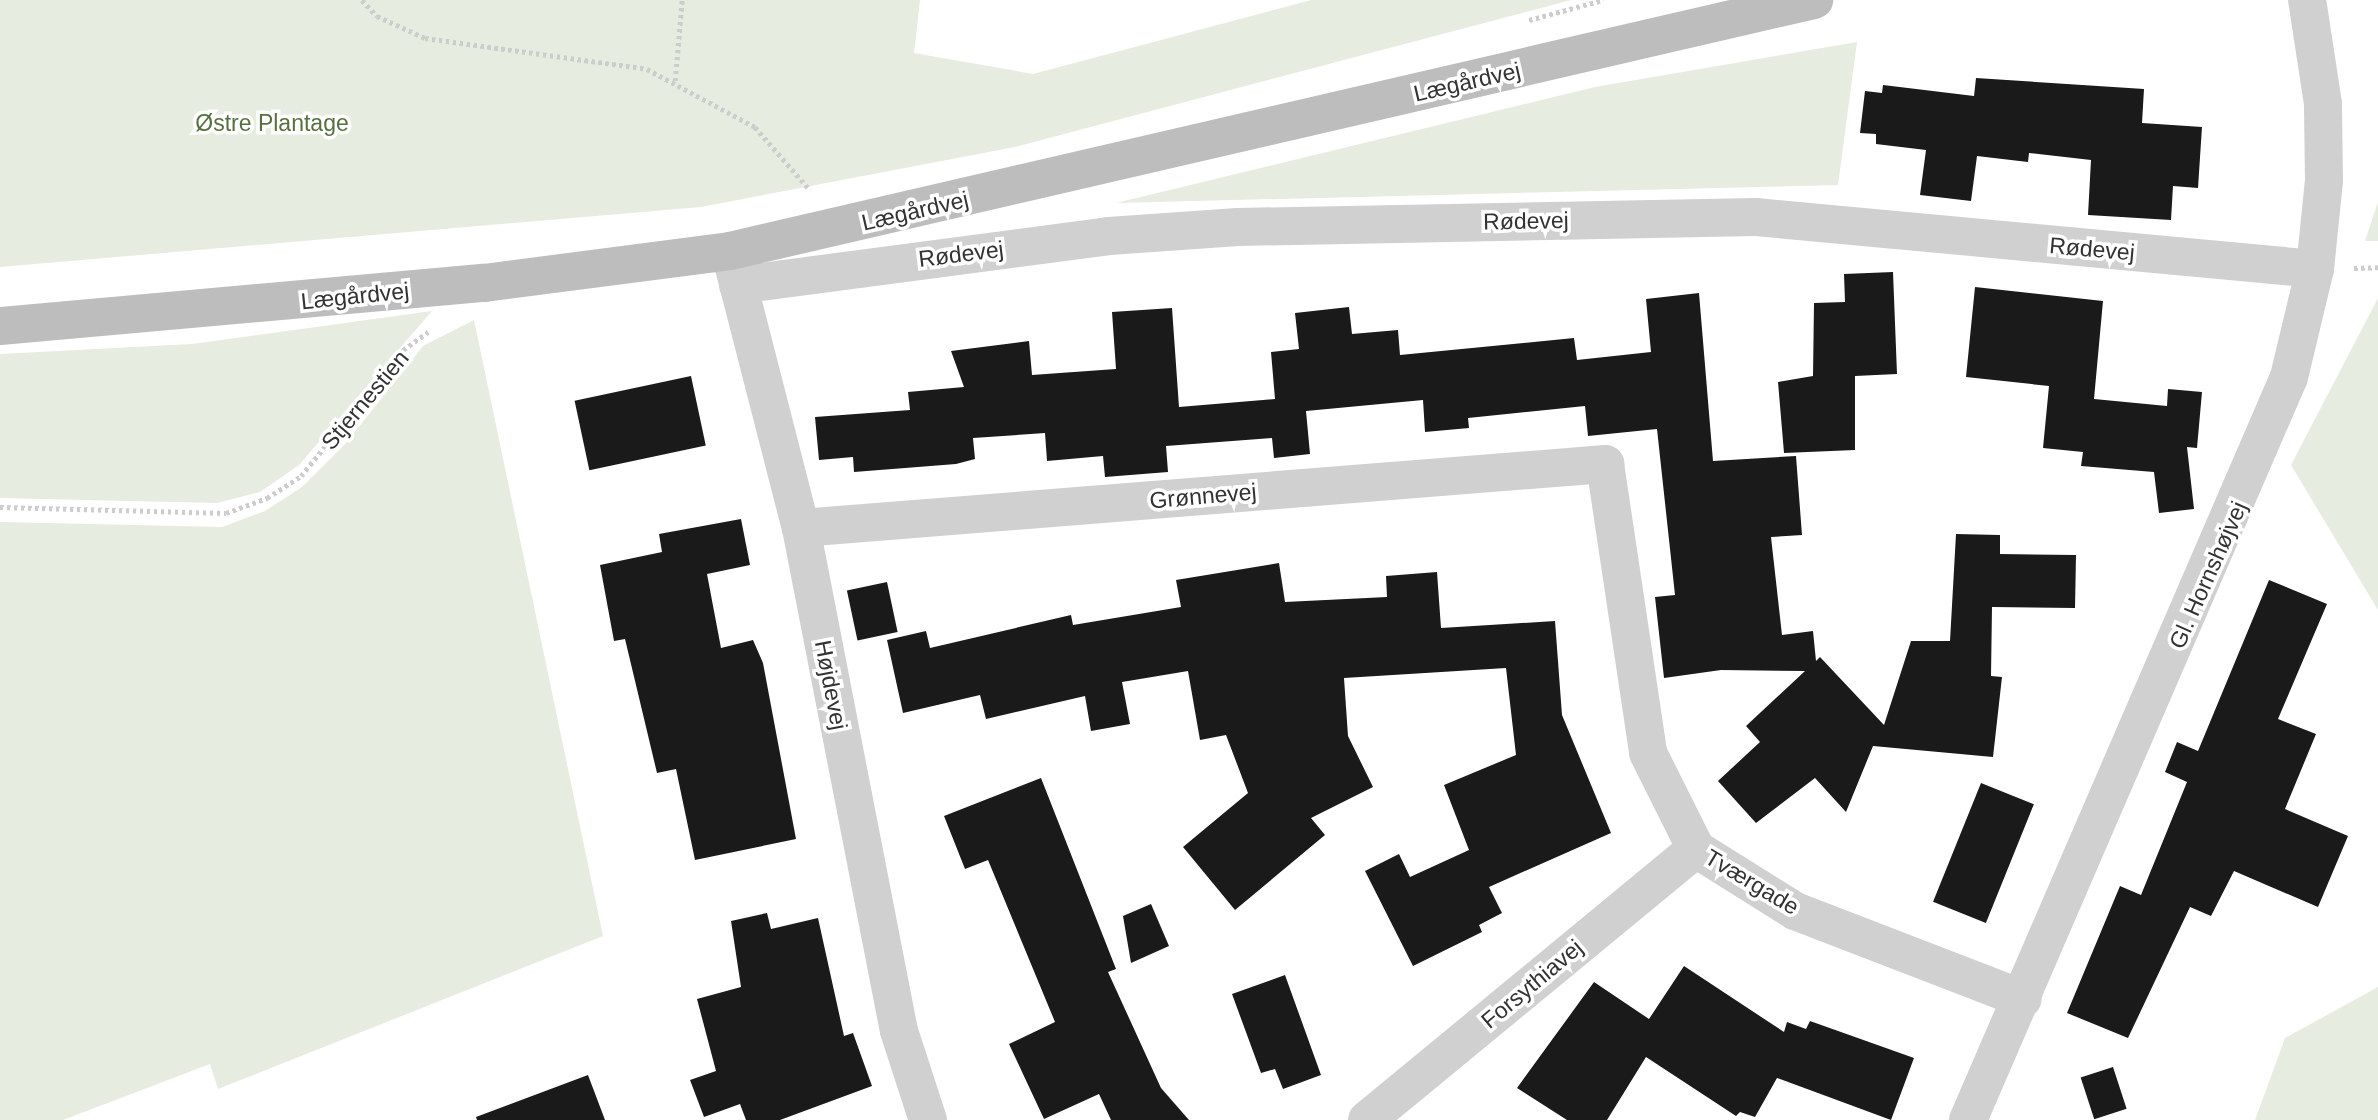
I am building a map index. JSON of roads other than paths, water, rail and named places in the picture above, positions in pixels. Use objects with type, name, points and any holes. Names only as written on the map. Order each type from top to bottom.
[{"type":"street","name":"Lægårdvej","points":[[0,326],[484,283],[734,268],[1814,0]]},
{"type":"street","name":"Gl. Hornshøjvej","points":[[1968,1120],[2249,482],[2289,377],[2315,270],[2323,104],[2307,0]]},
{"type":"street","name":"Rødevej","points":[[734,268],[1238,227],[1756,217],[2315,270]]},
{"type":"street","name":"Højdevej","points":[[734,268],[801,528],[899,1031],[928,1120]]},
{"type":"street","name":"Grønnevej","points":[[801,528],[1605,464]]},
{"type":"street","name":"Tværgade","points":[[1605,464],[1648,753],[1696,849],[1795,911],[2023,999]]},
{"type":"street","name":"Forsythiavej","points":[[1367,1120],[1696,849]]},
{"type":"park label","name":"Østre Plantage","points":[[272,123]]}]
